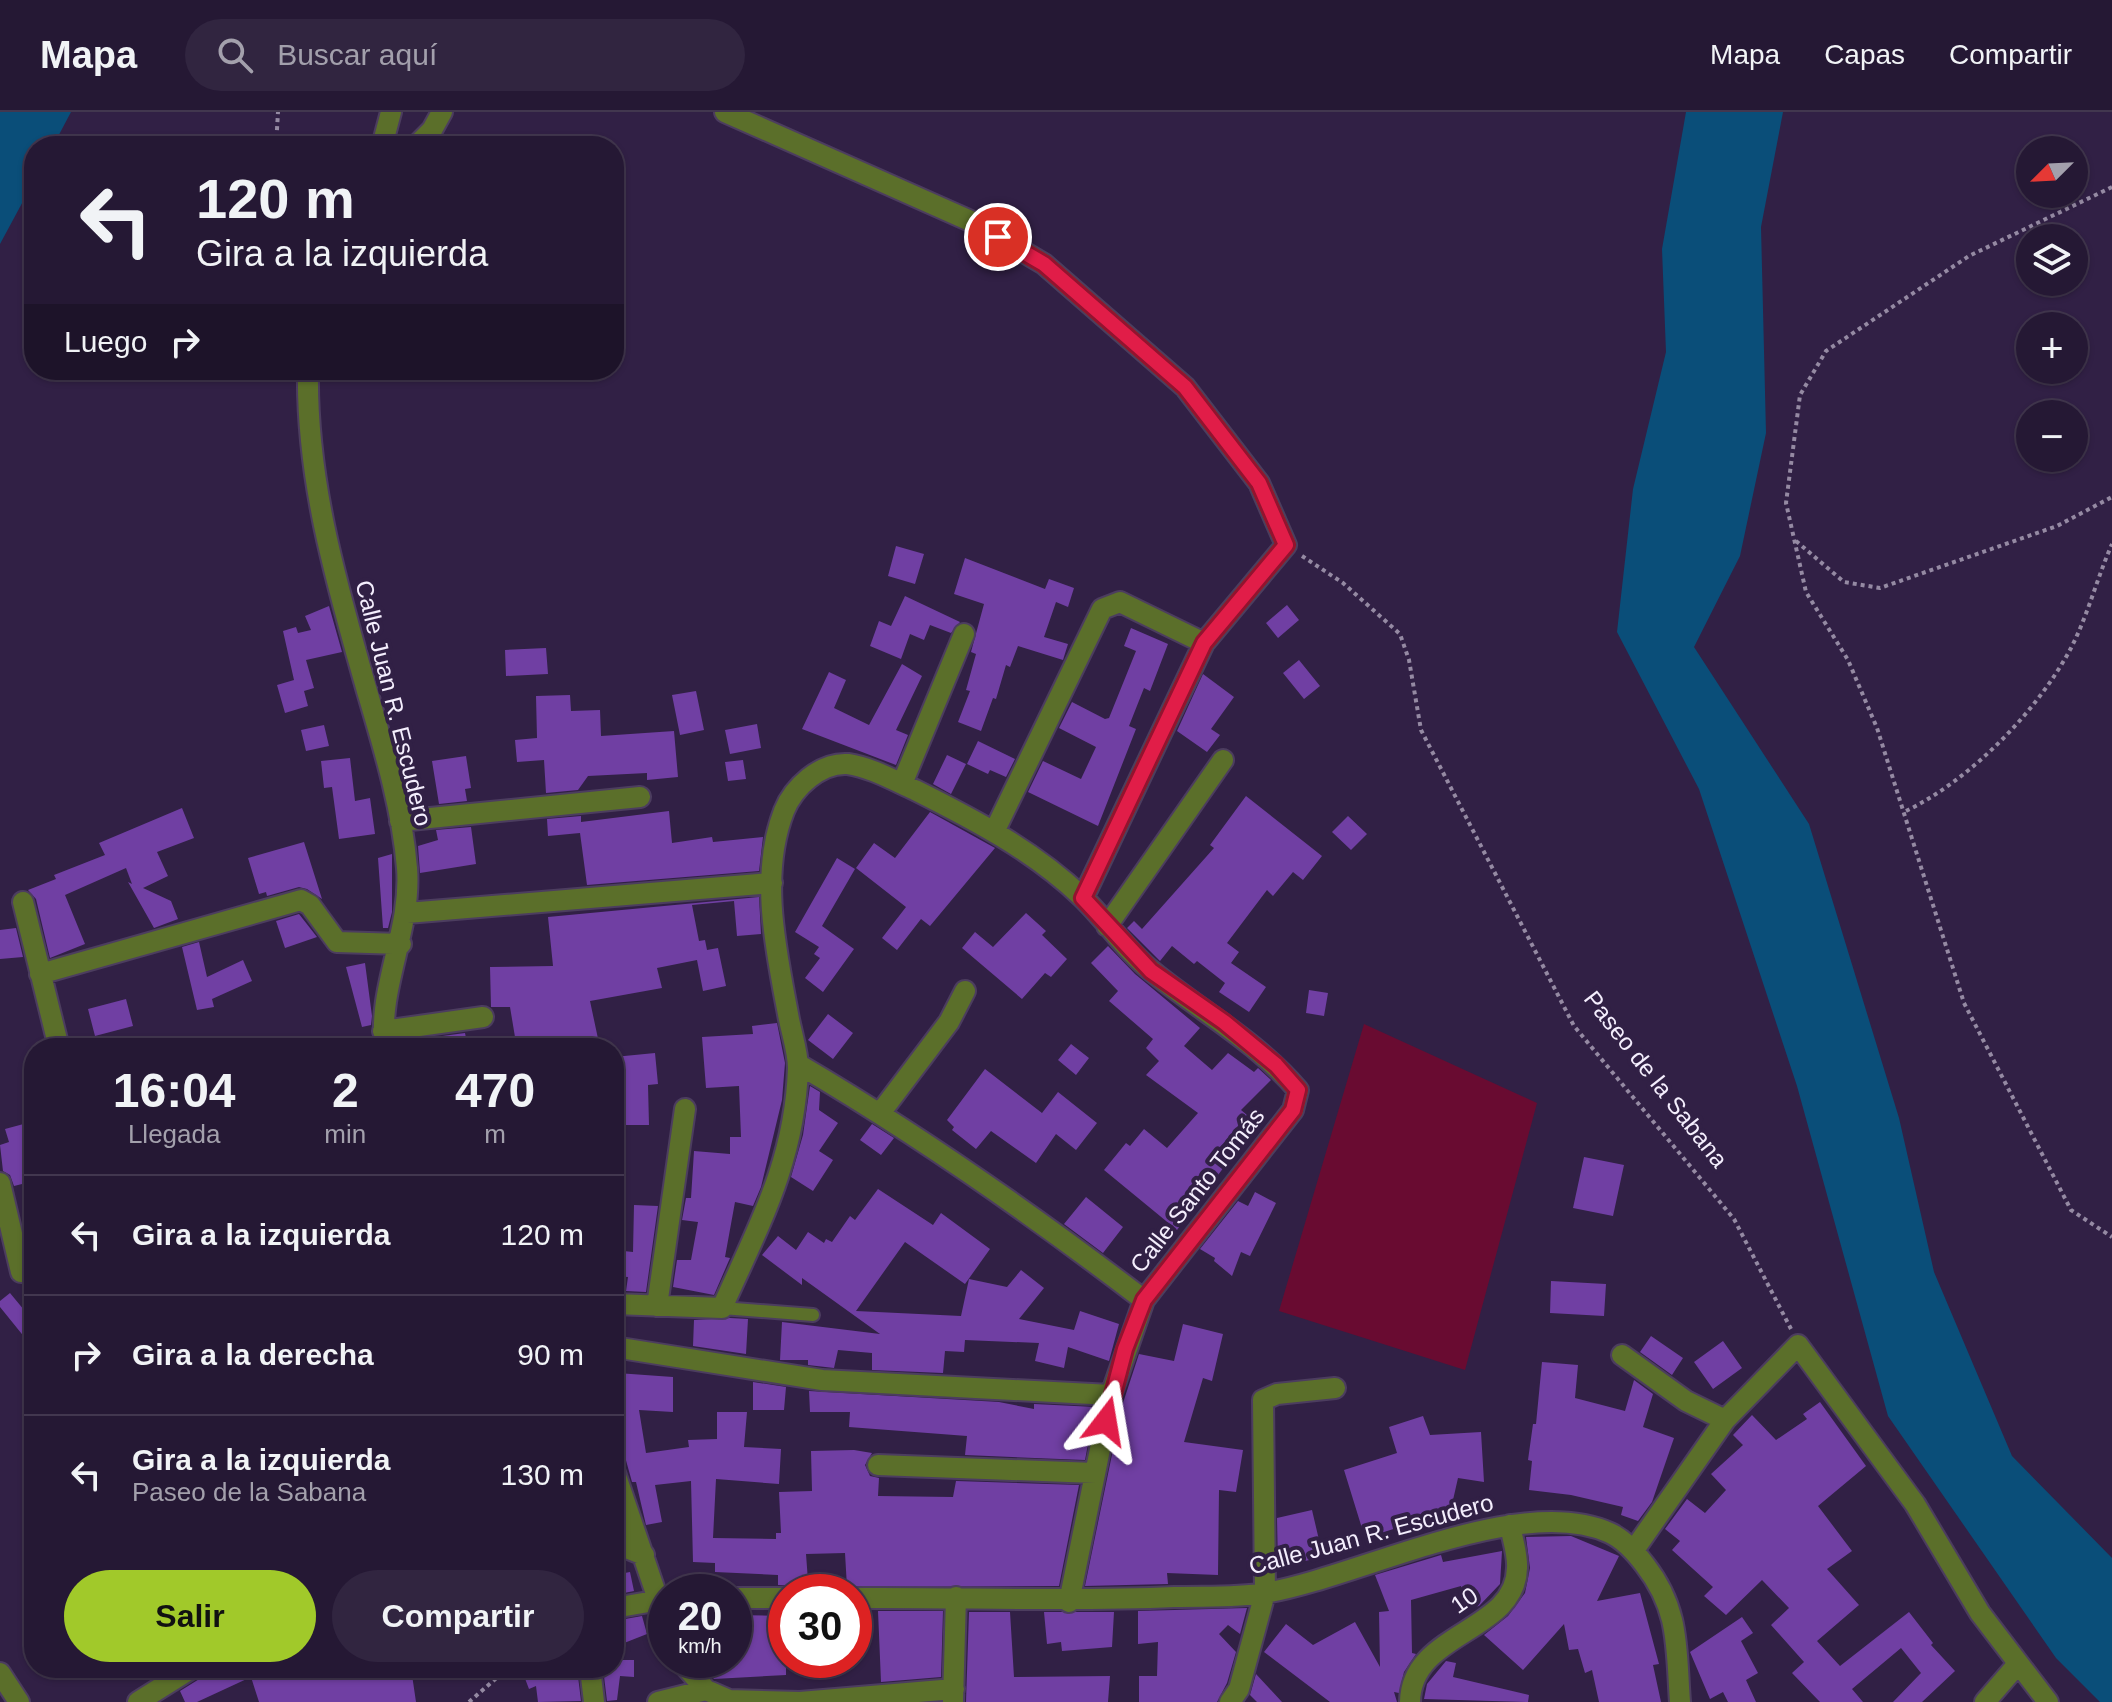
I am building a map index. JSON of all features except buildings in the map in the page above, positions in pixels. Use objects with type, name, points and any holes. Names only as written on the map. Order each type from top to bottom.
[{"type":"street","points":[[385,136],[391,112]]},
{"type":"street","points":[[426,136],[442,112]]},
{"type":"street","points":[[725,112],[975,223],[1044,264],[1185,387],[1259,483],[1286,545],[1204,643],[1083,898]]},
{"type":"street","name":"Calle Juan R. Escudero","points":[[308,380],[309,422],[320,514],[400,821],[407,870],[407,913],[384,1038]]},
{"type":"street","points":[[995,830],[1102,609],[1120,602],[1204,643]]},
{"type":"street","points":[[902,784],[964,634]]},
{"type":"street","points":[[624,1304],[722,1308],[776,1186],[792,1138],[798,1064],[776,945],[772,883],[777,834],[797,786],[819,772],[846,764],[902,784],[995,830],[1083,898],[1107,926],[1223,760]]},
{"type":"street","points":[[400,821],[640,797]]},
{"type":"street","points":[[407,913],[772,883]]},
{"type":"street","points":[[40,974],[301,900],[310,905],[337,942],[401,944]]},
{"type":"street","points":[[23,902],[56,1038]]},
{"type":"street","name":"Calle Santo Tomás","points":[[1069,1602],[1111,1395],[1144,1300],[1293,1110],[1298,1090],[1276,1065],[1235,1030],[1151,971],[1107,926]]},
{"type":"street","points":[[881,1112],[949,1022],[965,991]]},
{"type":"street","points":[[388,1038],[483,1017]]},
{"type":"street","points":[[798,1064],[881,1112],[1053,1230],[1144,1300]]},
{"type":"street","points":[[657,1306],[685,1109]]},
{"type":"street","points":[[0,1183],[18,1271]]},
{"type":"street","points":[[1634,1550],[1725,1420],[1798,1345],[1915,1504],[1980,1613],[2048,1702]]},
{"type":"street","points":[[624,1349],[822,1380],[1111,1395]]},
{"type":"street","points":[[1622,1355],[1686,1401],[1725,1420]]},
{"type":"street","points":[[1230,1702],[1239,1689],[1265,1593],[1263,1400],[1277,1394],[1335,1388]]},
{"type":"street","points":[[878,1465],[1095,1473]]},
{"type":"street","points":[[624,1498],[651,1574]]},
{"type":"street","name":"Calle Juan R. Escudero","points":[[872,1598],[956,1597],[1069,1602],[1265,1593],[1510,1525],[1564,1520],[1611,1533],[1634,1550],[1663,1588],[1676,1627],[1680,1702]]},
{"type":"street","name":"10","points":[[1410,1702],[1424,1659],[1496,1611],[1511,1591],[1517,1569],[1510,1525]]},
{"type":"street","points":[[624,1547],[644,1555]]},
{"type":"street","points":[[696,1678],[706,1690],[729,1700],[800,1702],[953,1696],[956,1597]]},
{"type":"street","points":[[624,1606],[648,1601]]},
{"type":"street","points":[[1985,1702],[2017,1665]]},
{"type":"street","points":[[0,1673],[19,1702]]},
{"type":"street","points":[[138,1702],[176,1678]]},
{"type":"street","points":[[591,1678],[594,1702]]},
{"type":"street","points":[[658,1702],[706,1690]]},
{"type":"lane","points":[[722,1308],[813,1315]]},
{"type":"path","points":[[277,136],[278,112]]},
{"type":"path","points":[[2112,187],[1969,256],[1826,351],[1800,395],[1786,503],[1806,592],[1848,660],[1877,728],[1906,811],[1964,1003],[2071,1210],[2112,1237]]},
{"type":"path","points":[[1794,539],[1844,582],[1880,588],[2057,526],[2112,497]]},
{"type":"path","points":[[1906,811],[1938,796],[1981,762],[2040,692],[2071,648],[2112,544]]},
{"type":"path","name":"Paseo de la Sabana","points":[[1286,545],[1343,583],[1400,634],[1409,660],[1421,730],[1574,1026],[1734,1219],[1798,1345]]},
{"type":"path","points":[[469,1702],[497,1678]]},
{"type":"shaded area","points":[[1364,1024],[1537,1103],[1465,1370],[1279,1311]]},
{"type":"water","points":[[0,112],[71,112],[58,136],[24,136],[24,200],[0,244]]},
{"type":"water","points":[[1686,112],[1783,112],[1761,227],[1766,433],[1740,556],[1694,647],[1809,824],[1899,1118],[1934,1272],[2012,1456],[2112,1558],[2112,1702],[2100,1702],[2056,1658],[1888,1416],[1797,1086],[1699,789],[1617,632],[1633,489],[1666,352],[1662,249]]},
{"type":"route","points":[[998,237],[1044,264],[1185,387],[1259,483],[1286,545],[1204,643],[1083,898],[1151,971],[1224,1022],[1276,1065],[1298,1090],[1293,1110],[1144,1300],[1125,1349],[1106,1421]]}]
